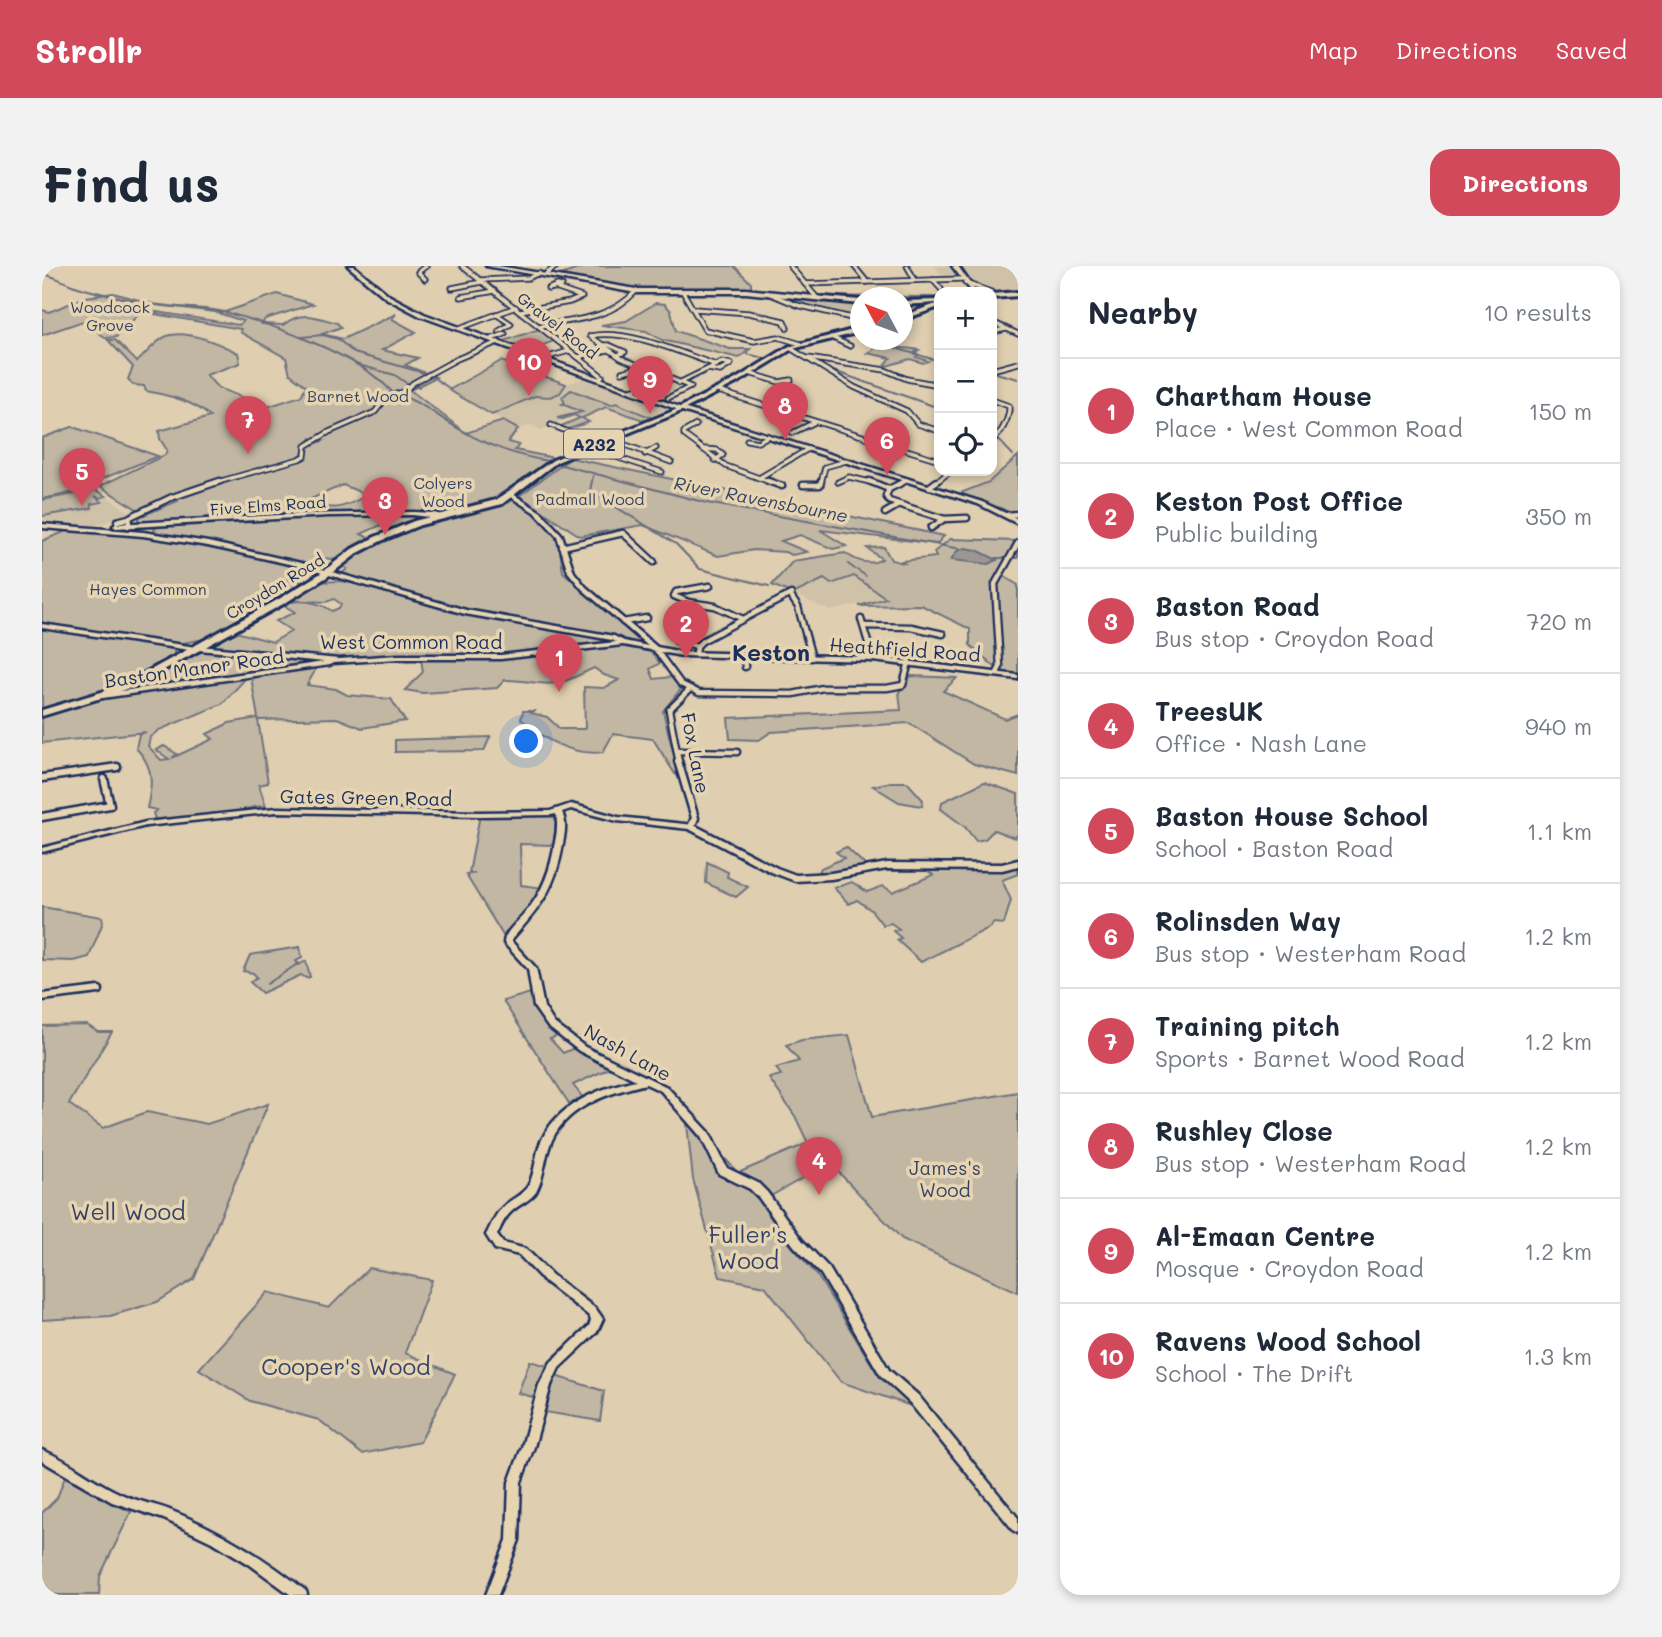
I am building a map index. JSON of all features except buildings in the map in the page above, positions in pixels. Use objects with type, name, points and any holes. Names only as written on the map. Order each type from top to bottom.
[{"type":"highway","points":[[997,294],[1018,294]]},
{"type":"highway","points":[[821,299],[850,301]]},
{"type":"highway","points":[[913,303],[934,303]]},
{"type":"highway","points":[[913,313],[934,304]]},
{"type":"highway","name":"Croydon Road","points":[[42,713],[129,685],[327,573],[355,551],[378,539],[412,524],[484,508],[511,495],[545,467],[585,447],[610,439],[718,391],[790,348],[850,332]]},
{"type":"main road","points":[[351,266],[394,301],[491,340],[667,401],[680,409],[979,503],[1018,522]]},
{"type":"main road","points":[[489,266],[515,268],[636,291],[768,293],[821,299]]},
{"type":"main road","points":[[955,266],[969,287]]},
{"type":"street","points":[[425,279],[418,272],[426,266]]},
{"type":"street","name":"Gravel Road","points":[[462,266],[602,376],[600,379]]},
{"type":"street","points":[[546,274],[557,266]]},
{"type":"street","points":[[790,266],[821,299]]},
{"type":"street","points":[[854,266],[867,282]]},
{"type":"street","points":[[907,266],[915,280]]},
{"type":"street","points":[[452,288],[481,281],[530,277],[538,273]]},
{"type":"street","points":[[806,285],[933,280],[965,287]]},
{"type":"street","points":[[933,280],[939,287]]},
{"type":"street","points":[[460,328],[496,314],[570,302],[582,297],[558,289]]},
{"type":"street","points":[[461,297],[495,291]]},
{"type":"street","points":[[538,326],[614,310],[630,300],[636,291]]},
{"type":"street","points":[[683,292],[705,330],[754,341],[778,337],[801,344]]},
{"type":"street","points":[[768,293],[797,305],[850,318]]},
{"type":"street","points":[[695,309],[721,311],[788,328],[778,337]]},
{"type":"street","points":[[496,314],[511,324],[499,331]]},
{"type":"street","points":[[997,324],[1018,334]]},
{"type":"street","points":[[997,331],[1006,329]]},
{"type":"street","points":[[667,401],[694,384],[668,380],[608,350],[590,338],[593,334],[603,332],[628,337],[716,365]]},
{"type":"street","points":[[491,340],[505,334]]},
{"type":"street","points":[[831,337],[850,346]]},
{"type":"street","points":[[117,521],[129,522],[151,506],[299,459],[305,456],[306,446],[329,432],[375,412],[387,397],[403,392],[413,383],[457,359],[498,342]]},
{"type":"street","points":[[600,345],[609,345],[625,352],[618,355]]},
{"type":"street","points":[[790,348],[854,387],[907,411],[918,424],[934,430]]},
{"type":"street","points":[[578,357],[608,350]]},
{"type":"street","points":[[548,357],[570,351]]},
{"type":"street","points":[[808,358],[885,370],[907,379],[934,385]]},
{"type":"street","points":[[681,382],[724,361],[731,364],[720,371],[708,369]]},
{"type":"street","points":[[997,369],[1018,363]]},
{"type":"street","points":[[622,372],[642,367]]},
{"type":"street","points":[[749,373],[779,382],[792,380]]},
{"type":"street","points":[[631,390],[668,380]]},
{"type":"street","points":[[718,391],[934,458]]},
{"type":"street","points":[[997,402],[1009,406],[1010,411],[997,437]]},
{"type":"street","points":[[792,433],[815,421]]},
{"type":"street","points":[[551,425],[596,443]]},
{"type":"street","points":[[696,425],[684,432],[684,435],[715,460],[726,467],[782,486]]},
{"type":"street","points":[[747,440],[758,442],[768,436]]},
{"type":"street","points":[[610,439],[671,462]]},
{"type":"street","points":[[585,447],[662,472]]},
{"type":"street","points":[[645,454],[656,448]]},
{"type":"street","points":[[704,449],[717,450],[723,455],[715,460]]},
{"type":"street","points":[[759,478],[808,449]]},
{"type":"street","points":[[803,485],[820,485],[825,467],[846,461]]},
{"type":"street","points":[[929,487],[944,476]]},
{"type":"street","points":[[838,482],[841,478],[854,477],[889,489]]},
{"type":"street","points":[[907,480],[889,489],[886,496],[897,506],[944,519],[967,518]]},
{"type":"street","points":[[511,495],[539,513],[559,536],[570,572],[590,595],[645,644]]},
{"type":"street","points":[[920,512],[929,505]]},
{"type":"street","points":[[885,513],[897,506]]},
{"type":"street","name":"Five Elms Road","points":[[93,529],[129,522],[178,525],[313,514],[417,513],[444,517]]},
{"type":"street","points":[[1007,515],[1018,514]]},
{"type":"street","points":[[931,528],[944,519]]},
{"type":"street","points":[[42,526],[186,540],[327,573],[512,624],[613,638],[623,643]]},
{"type":"street","points":[[562,547],[623,533],[636,543],[641,554],[654,562]]},
{"type":"street","points":[[997,673],[1000,667],[995,584],[1018,543]]},
{"type":"street","points":[[710,586],[676,592],[674,596],[688,602],[715,606],[743,619]]},
{"type":"street","points":[[686,625],[677,641],[696,650],[743,619],[791,596],[798,607],[812,659]]},
{"type":"street","points":[[623,622],[648,618]]},
{"type":"street","points":[[861,619],[873,659]]},
{"type":"street","name":"West Common Road","points":[[42,626],[197,648],[339,661],[398,657],[501,657],[623,643]]},
{"type":"street","points":[[864,626],[911,627],[943,634]]},
{"type":"street","name":"Heathfield Road","points":[[623,643],[645,644],[656,650],[696,650],[744,656],[909,662],[1018,677]]},
{"type":"street","points":[[656,650],[670,671],[689,690],[744,696],[793,694],[822,688],[887,688],[903,685],[908,677],[909,662]]},
{"type":"street","points":[[744,656],[745,667]]},
{"type":"street","name":"Baston Manor Road","points":[[96,697],[339,661]]},
{"type":"street","name":"Fox Lane","points":[[689,690],[668,710],[695,818],[691,827]]},
{"type":"street","points":[[677,751],[737,752]]},
{"type":"street","points":[[42,778],[117,767]]},
{"type":"street","points":[[42,817],[110,805],[104,779]]},
{"type":"street","name":"Gates Green Road","points":[[42,850],[146,824],[274,810],[427,814],[558,811],[575,806],[617,819],[691,827]]},
{"type":"street","name":"Nash Lane","points":[[558,811],[562,821],[553,878],[541,902],[508,937],[508,943],[533,968],[539,1007],[551,1025],[582,1049],[630,1078],[648,1081],[664,1089],[705,1135],[723,1171],[754,1186],[764,1195],[798,1243],[825,1271],[886,1373],[915,1399],[1018,1527]]},
{"type":"street","points":[[691,827],[795,878],[831,876],[887,866],[1002,867],[1018,863]]},
{"type":"street","points":[[42,997],[99,990]]},
{"type":"street","points":[[492,1595],[513,1541],[515,1482],[545,1385],[555,1365],[593,1329],[597,1319],[522,1252],[499,1246],[491,1235],[501,1215],[527,1196],[533,1187],[547,1139],[556,1128],[580,1104],[630,1078]]},
{"type":"street","points":[[42,1455],[58,1461],[91,1485],[117,1499],[162,1513],[209,1533],[259,1562],[301,1595]]},
{"type":"shaded area","points":[[935,266],[1018,266],[1018,292],[997,293],[997,287],[965,287],[959,278],[945,279]]},
{"type":"shaded area","points":[[501,361],[566,385],[585,377],[671,410],[655,419],[616,403],[581,418],[574,416],[540,430],[531,425],[518,429],[449,390]]},
{"type":"shaded area","points":[[96,489],[132,514],[96,525],[44,524],[42,499]]},
{"type":"shaded area","points":[[965,548],[977,550],[997,560],[989,564],[951,560],[957,551]]},
{"type":"shaded area","points":[[854,576],[887,598],[830,611],[793,594],[824,579],[832,584]]},
{"type":"green space","points":[[586,266],[734,266],[751,283],[751,288],[649,291],[561,275]]},
{"type":"green space","name":"Woodcock Grove","points":[[113,293],[150,303],[116,337],[106,338],[83,321],[42,335],[42,310],[49,312],[86,297]]},
{"type":"green space","points":[[277,294],[313,304],[265,319],[262,324],[283,325],[303,316],[316,317],[337,323],[341,327],[322,334],[343,339],[396,314],[392,319],[416,332],[382,350],[418,358],[405,365],[436,377],[410,390],[466,433],[503,421],[518,429],[508,442],[519,445],[515,450],[554,458],[529,475],[501,500],[451,515],[416,511],[139,524],[139,517],[178,501],[177,498],[301,459],[307,455],[308,446],[323,441],[311,438],[304,446],[302,456],[298,458],[198,488],[140,511],[100,486],[165,455],[167,450],[160,439],[159,431],[210,417],[189,403],[146,391],[144,386],[133,385],[128,379],[133,367],[108,340],[115,340],[137,362],[167,336],[184,334],[204,338],[238,353],[240,363],[206,375],[218,388],[267,407],[301,396],[306,386],[290,374],[286,358],[240,332],[241,329],[149,313],[151,311],[239,325],[243,321],[215,312],[151,304],[225,312]],"holes":[[[343,485],[367,495],[331,508],[306,501]]]},
{"type":"green space","points":[[775,296],[850,296],[850,317]]},
{"type":"green space","points":[[913,297],[934,297],[934,311],[913,318]]},
{"type":"green space","points":[[656,303],[665,304],[671,311],[676,331],[730,349],[750,349],[739,358],[662,340],[646,331],[601,325],[626,321]]},
{"type":"green space","points":[[539,329],[554,341],[528,351],[501,342]]},
{"type":"green space","points":[[913,349],[919,350],[915,352],[919,355],[916,357],[928,361],[923,363],[910,359],[883,367],[891,358],[867,353],[872,350]]},
{"type":"green space","points":[[501,361],[566,384],[560,393],[550,397],[535,396],[492,415],[449,390]]},
{"type":"green space","points":[[571,390],[611,405],[616,403],[655,419],[649,422],[606,407],[582,418],[589,422],[566,430],[559,427],[580,418],[574,415],[557,418],[582,412],[562,404],[565,403],[562,397]]},
{"type":"green space","points":[[72,427],[158,456],[82,487],[85,490],[42,499],[42,438]]},
{"type":"green space","points":[[1018,456],[1018,520],[1003,509],[958,494],[989,482]]},
{"type":"green space","name":"Padmall Wood","points":[[571,458],[944,536],[937,544],[820,530],[846,546],[833,549],[800,535],[781,541],[807,552],[792,555],[754,550],[718,556],[643,525],[580,536],[519,496]]},
{"type":"green space","points":[[96,490],[106,496],[95,496],[102,502],[91,504],[92,508],[42,516],[42,500]]},
{"type":"green space","points":[[512,498],[527,506],[558,536],[563,572],[647,646],[445,605],[340,575],[347,569],[342,565],[401,532],[510,502]]},
{"type":"green space","name":"Hayes Common","points":[[417,515],[441,517],[395,531],[381,525],[361,534],[373,540],[340,560],[322,558],[312,565],[152,533],[156,528],[140,526],[285,518]]},
{"type":"green space","name":"Hayes Common","points":[[71,529],[153,537],[286,563],[306,569],[287,580],[306,582],[210,638],[177,644],[42,623],[42,541]]},
{"type":"green space","points":[[950,539],[1018,541],[1018,558],[1008,558],[1001,572],[997,573],[999,580],[1003,576],[1018,585],[1018,675],[1000,671],[1000,668],[995,667],[970,645],[970,629],[921,605],[859,606],[886,598],[854,576],[831,584],[824,579],[793,594],[772,585],[793,561],[845,553],[858,560],[873,562],[882,559],[867,548],[884,547],[891,560],[904,563],[902,561],[936,557],[934,552]]},
{"type":"green space","name":"Hayes Common","points":[[344,581],[472,615],[608,638],[614,643],[500,656],[336,659],[208,646],[232,631],[273,642],[292,631],[276,621],[295,612],[281,604],[308,602],[332,611],[341,604],[334,599],[326,602],[287,600],[316,582]]},
{"type":"green space","name":"Hayes Common","points":[[42,628],[174,648],[174,659],[113,689],[42,711]]},
{"type":"green space","points":[[622,645],[650,651],[660,663],[650,669],[654,679],[671,677],[681,689],[663,711],[679,776],[675,774],[653,739],[613,734],[603,752],[592,753],[559,745],[539,734],[521,719],[523,711],[534,711],[531,713],[547,717],[560,729],[585,729],[584,687],[604,688],[619,680],[594,668],[555,683],[505,680],[497,688],[423,693],[405,690],[423,672],[421,659],[502,659]]},
{"type":"green space","name":"Hayes Common","points":[[199,651],[339,661],[142,689],[134,685]]},
{"type":"green space","points":[[317,667],[307,685],[336,689],[347,695],[391,699],[405,721],[362,728],[337,718],[258,720],[268,783],[259,785],[266,807],[254,807],[203,819],[155,819],[153,813],[157,810],[147,808],[151,783],[149,769],[136,748],[139,734],[146,732],[42,743],[42,715],[94,700],[247,677],[222,704],[159,730],[150,737],[148,746],[161,760],[169,759],[156,750],[164,746],[177,754],[172,758],[213,739],[207,734],[229,723],[258,718],[251,677]]},
{"type":"green space","points":[[911,676],[957,678],[943,691],[1005,719],[1018,714],[1018,776],[974,764],[909,723],[771,732],[759,740],[730,739],[728,718],[901,710],[899,692]]},
{"type":"green space","points":[[490,737],[484,751],[395,752],[395,740]]},
{"type":"green space","points":[[907,782],[923,800],[922,806],[899,802],[873,786]]},
{"type":"green space","points":[[984,782],[1018,794],[1018,834],[1015,838],[994,830],[985,839],[976,841],[965,827],[941,809],[942,802]]},
{"type":"green space","points":[[550,815],[558,820],[553,845],[520,844],[521,885],[544,888],[537,902],[504,937],[466,875],[475,873],[469,873],[479,820],[482,816]]},
{"type":"green space","points":[[846,847],[866,866],[834,875],[817,875],[821,868],[844,858],[836,852]]},
{"type":"green space","points":[[707,862],[728,872],[727,877],[748,887],[736,897],[706,883]]},
{"type":"green space","points":[[1018,865],[1018,874],[1002,880],[1011,900],[1004,924],[993,923],[991,927],[921,962],[897,940],[901,938],[893,931],[899,929],[891,923],[883,925],[871,910],[857,900],[849,904],[834,888],[852,882],[867,892],[883,886],[893,892],[933,875],[927,870],[1003,869]]},
{"type":"green space","points":[[42,907],[102,917],[103,922],[89,957],[74,961],[42,960]]},
{"type":"green space","points":[[300,947],[302,958],[296,961],[299,965],[306,961],[310,977],[301,975],[262,993],[250,982],[257,977],[253,973],[243,971],[250,955]]},
{"type":"green space","points":[[534,992],[540,1016],[560,1035],[550,1039],[563,1053],[574,1048],[612,1067],[573,1085],[584,1099],[570,1105],[503,1001]]},
{"type":"green space","name":"Well Wood","points":[[87,1025],[98,1032],[112,1032],[69,1104],[103,1128],[147,1112],[207,1124],[268,1104],[194,1279],[157,1302],[110,1316],[42,1320],[42,1026]]},
{"type":"green space","points":[[849,1035],[872,1117],[1018,1092],[1018,1292],[902,1239],[830,1163],[760,1202],[783,1236],[817,1275],[877,1373],[917,1408],[841,1382],[765,1286],[720,1277],[693,1179],[686,1115],[738,1173],[808,1143],[795,1116],[769,1078],[781,1075],[776,1068],[799,1061],[786,1045],[802,1040]]},
{"type":"green space","name":"Cooper's Wood","points":[[369,1268],[432,1280],[405,1353],[455,1374],[420,1442],[362,1454],[319,1420],[250,1401],[199,1369],[268,1292],[329,1308]]},
{"type":"green space","points":[[530,1361],[551,1367],[540,1399],[518,1393]]},
{"type":"green space","points":[[555,1376],[604,1391],[600,1421],[545,1412]]},
{"type":"green space","points":[[65,1477],[131,1512],[100,1576],[99,1595],[42,1595],[42,1513],[57,1498]]},
{"type":"waterway","name":"River Ravensbourne","points":[[42,274],[117,297],[154,305],[219,311],[262,323],[312,342],[357,365]]},
{"type":"waterway","points":[[302,337],[323,335],[338,339],[354,353],[424,373]]},
{"type":"waterway","points":[[902,350],[934,360]]},
{"type":"waterway","points":[[747,354],[768,359]]},
{"type":"waterway","points":[[357,365],[395,375],[406,383]]},
{"type":"waterway","name":"River Ravensbourne","points":[[357,365],[392,392]]},
{"type":"waterway","points":[[828,369],[934,406]]},
{"type":"waterway","points":[[997,373],[1018,379]]},
{"type":"waterway","points":[[431,376],[449,388]]},
{"type":"waterway","points":[[413,386],[419,387]]},
{"type":"waterway","name":"River Ravensbourne","points":[[401,396],[491,445],[548,461]]},
{"type":"waterway","points":[[997,438],[1013,455]]},
{"type":"waterway","name":"River Ravensbourne","points":[[558,464],[707,503],[961,549]]},
{"type":"waterway","points":[[593,476],[590,491],[676,544],[700,569],[769,586]]},
{"type":"waterway","points":[[996,558],[1012,558]]},
{"type":"waterway","points":[[848,564],[855,569]]},
{"type":"waterway","points":[[857,570],[866,576]]},
{"type":"waterway","points":[[267,984],[299,963]]},
{"type":"place","name":"Ravens Wood School","points":[[529,396]]},
{"type":"place","name":"Al-Emaan Centre","points":[[650,414]]},
{"type":"place","name":"Rushley Close","points":[[785,440]]},
{"type":"place","name":"Training pitch","points":[[248,454]]},
{"type":"place","name":"Rolinsden Way","points":[[887,475]]},
{"type":"place","name":"Baston House School","points":[[82,506]]},
{"type":"place","name":"Baston Road","points":[[385,535]]},
{"type":"place","name":"Keston Post Office","points":[[686,658]]},
{"type":"place","name":"Chartham House","points":[[559,692]]},
{"type":"place","name":"TreesUK","points":[[819,1195]]},
{"type":"district","name":"Keston","points":[[771,652]]},
{"type":"park label","name":"Barnet Wood","points":[[358,395]]},
{"type":"park label","name":"Colyers Wood","points":[[443,491]]},
{"type":"park label","name":"James's Wood","points":[[945,1178]]},
{"type":"park label","name":"Fuller's Wood","points":[[748,1247]]}]
